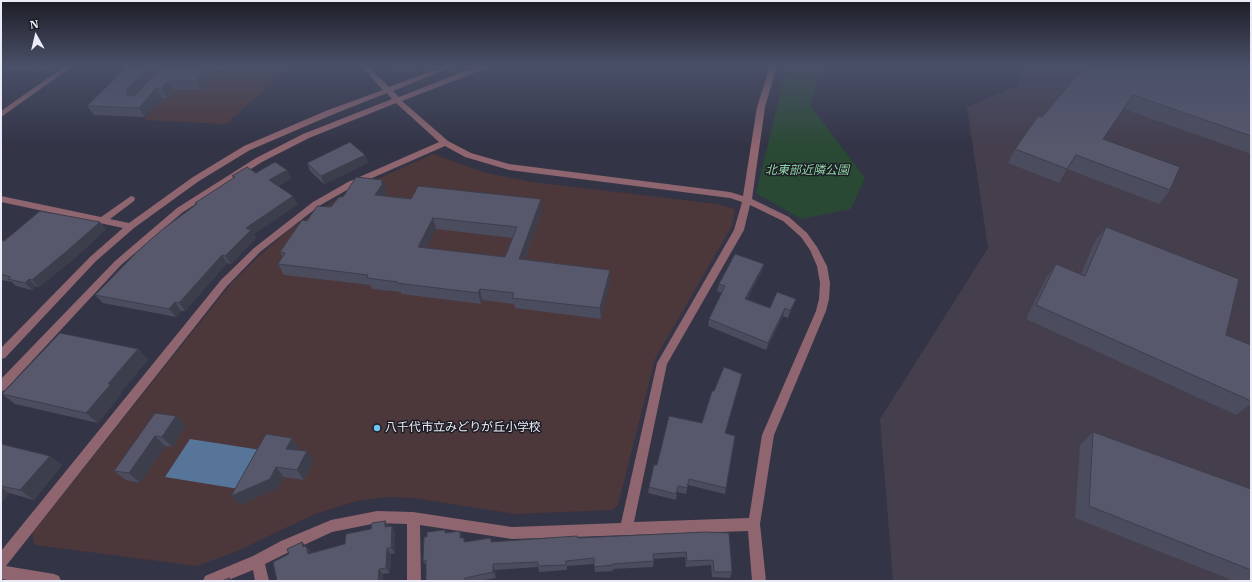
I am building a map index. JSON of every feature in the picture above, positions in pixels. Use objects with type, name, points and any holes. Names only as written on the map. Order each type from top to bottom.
[{"type":"street","points":[[1,115],[31,93]]},
{"type":"street","points":[[1,355],[93,259],[131,226],[196,179],[247,148],[331,112],[380,93]]},
{"type":"street","points":[[391,93],[410,113],[445,143],[468,155],[509,167],[730,195],[748,200],[770,210],[786,219],[804,235],[814,249],[822,266],[825,283],[824,299],[822,311],[768,436],[754,524],[759,581]]},
{"type":"street","points":[[1,387],[118,263],[180,210],[239,171],[306,136],[415,93]]},
{"type":"street","points":[[626,528],[662,363],[738,230],[748,200],[761,107],[765,93]]},
{"type":"street","points":[[1,562],[219,290],[257,250],[316,204],[339,191],[445,143]]},
{"type":"street","points":[[102,220],[131,199]]},
{"type":"street","points":[[3,201],[131,226]]},
{"type":"street","points":[[210,581],[258,562],[286,546],[331,526],[377,518],[413,518],[512,533],[754,524]]},
{"type":"street","points":[[413,518],[414,581]]},
{"type":"street","points":[[258,562],[262,581]]},
{"type":"street","points":[[1,572],[54,581]]},
{"type":"shaded area","points":[[167,93],[261,93],[226,124],[144,120]]},
{"type":"shaded area","points":[[1000,93],[1251,93],[1251,581],[893,581],[880,419],[988,248],[967,107]]},
{"type":"shaded area","name":"八千代市立みどりが丘小学校","points":[[433,154],[486,173],[533,182],[717,204],[732,208],[735,211],[732,226],[655,359],[618,505],[612,510],[515,514],[414,498],[387,497],[357,501],[315,514],[235,552],[197,566],[34,545],[32,533],[230,285],[256,259],[290,229],[337,199],[355,189]]},
{"type":"green space","name":"北東部近隣公園","points":[[780,93],[814,93],[810,105],[865,178],[851,209],[801,219],[756,193]]},
{"type":"water","points":[[190,439],[261,450],[239,489],[165,477]]},
{"type":"building","points":[[100,93],[127,93],[127,96],[135,95],[137,93],[152,93],[139,108],[87,106]]},
{"type":"building","points":[[1062,93],[1251,93],[1251,136],[1133,95],[1103,139],[1180,167],[1170,190],[1076,155],[1067,169],[1015,149],[1038,116],[1042,117]]},
{"type":"building","points":[[350,142],[365,155],[321,176],[307,163]]},
{"type":"building","points":[[275,162],[287,170],[269,180],[293,196],[246,228],[251,230],[225,256],[222,255],[179,303],[175,302],[169,309],[95,295],[139,250],[163,229],[197,204],[195,203],[235,177],[232,176],[247,167],[256,173]]},
{"type":"building","points":[[356,177],[383,180],[381,183],[383,183],[375,195],[411,199],[418,186],[541,199],[519,259],[610,270],[600,308],[512,298],[514,293],[480,289],[478,293],[397,283],[398,282],[367,278],[368,275],[278,264],[285,253],[280,252],[302,220],[307,221],[317,206],[331,207],[339,197],[343,197]],"holes":[[[433,218],[517,227],[505,257],[418,247]]]},
{"type":"building","points":[[40,211],[100,222],[32,280],[29,279],[25,283],[8,279],[11,277],[1,274],[1,240],[4,241]]},
{"type":"building","points":[[1106,227],[1239,279],[1226,335],[1251,345],[1251,401],[1036,305],[1056,264],[1085,276]]},
{"type":"building","points":[[735,254],[764,264],[745,299],[770,308],[777,292],[796,299],[790,311],[785,308],[768,343],[709,319],[725,286],[719,284]]},
{"type":"building","points":[[60,333],[138,349],[108,384],[111,384],[86,413],[2,394]]},
{"type":"building","points":[[724,367],[742,374],[725,433],[735,436],[726,488],[689,479],[687,488],[678,486],[676,494],[649,487],[654,465],[657,465],[669,416],[702,423],[712,391],[714,391]]},
{"type":"building","points":[[155,413],[176,416],[162,437],[155,436],[129,473],[114,471]]},
{"type":"building","points":[[1093,432],[1251,489],[1251,570],[1089,506]]},
{"type":"building","points":[[266,434],[292,438],[286,449],[307,451],[297,470],[276,467],[270,479],[231,496]]},
{"type":"building","points":[[1,444],[50,456],[20,490],[1,486]]},
{"type":"building","points":[[385,521],[385,527],[392,526],[391,548],[387,548],[386,568],[379,569],[378,581],[277,581],[273,562],[289,554],[287,549],[302,542],[303,547],[306,546],[308,554],[345,544],[346,534],[371,529],[372,523]]},
{"type":"building","points":[[445,530],[445,533],[460,531],[460,538],[464,538],[464,542],[491,538],[491,542],[577,536],[578,538],[705,532],[729,533],[732,572],[714,572],[713,560],[687,561],[686,552],[653,554],[654,561],[594,567],[594,558],[566,561],[566,565],[538,566],[538,562],[493,564],[493,572],[465,578],[465,581],[426,581],[426,560],[423,561],[424,537],[427,537],[427,532]]},
{"type":"building","points":[[229,578],[230,581],[222,581]]},
{"type":"place","name":"八千代市立みどりが丘小学校","points":[[377,428]]}]
